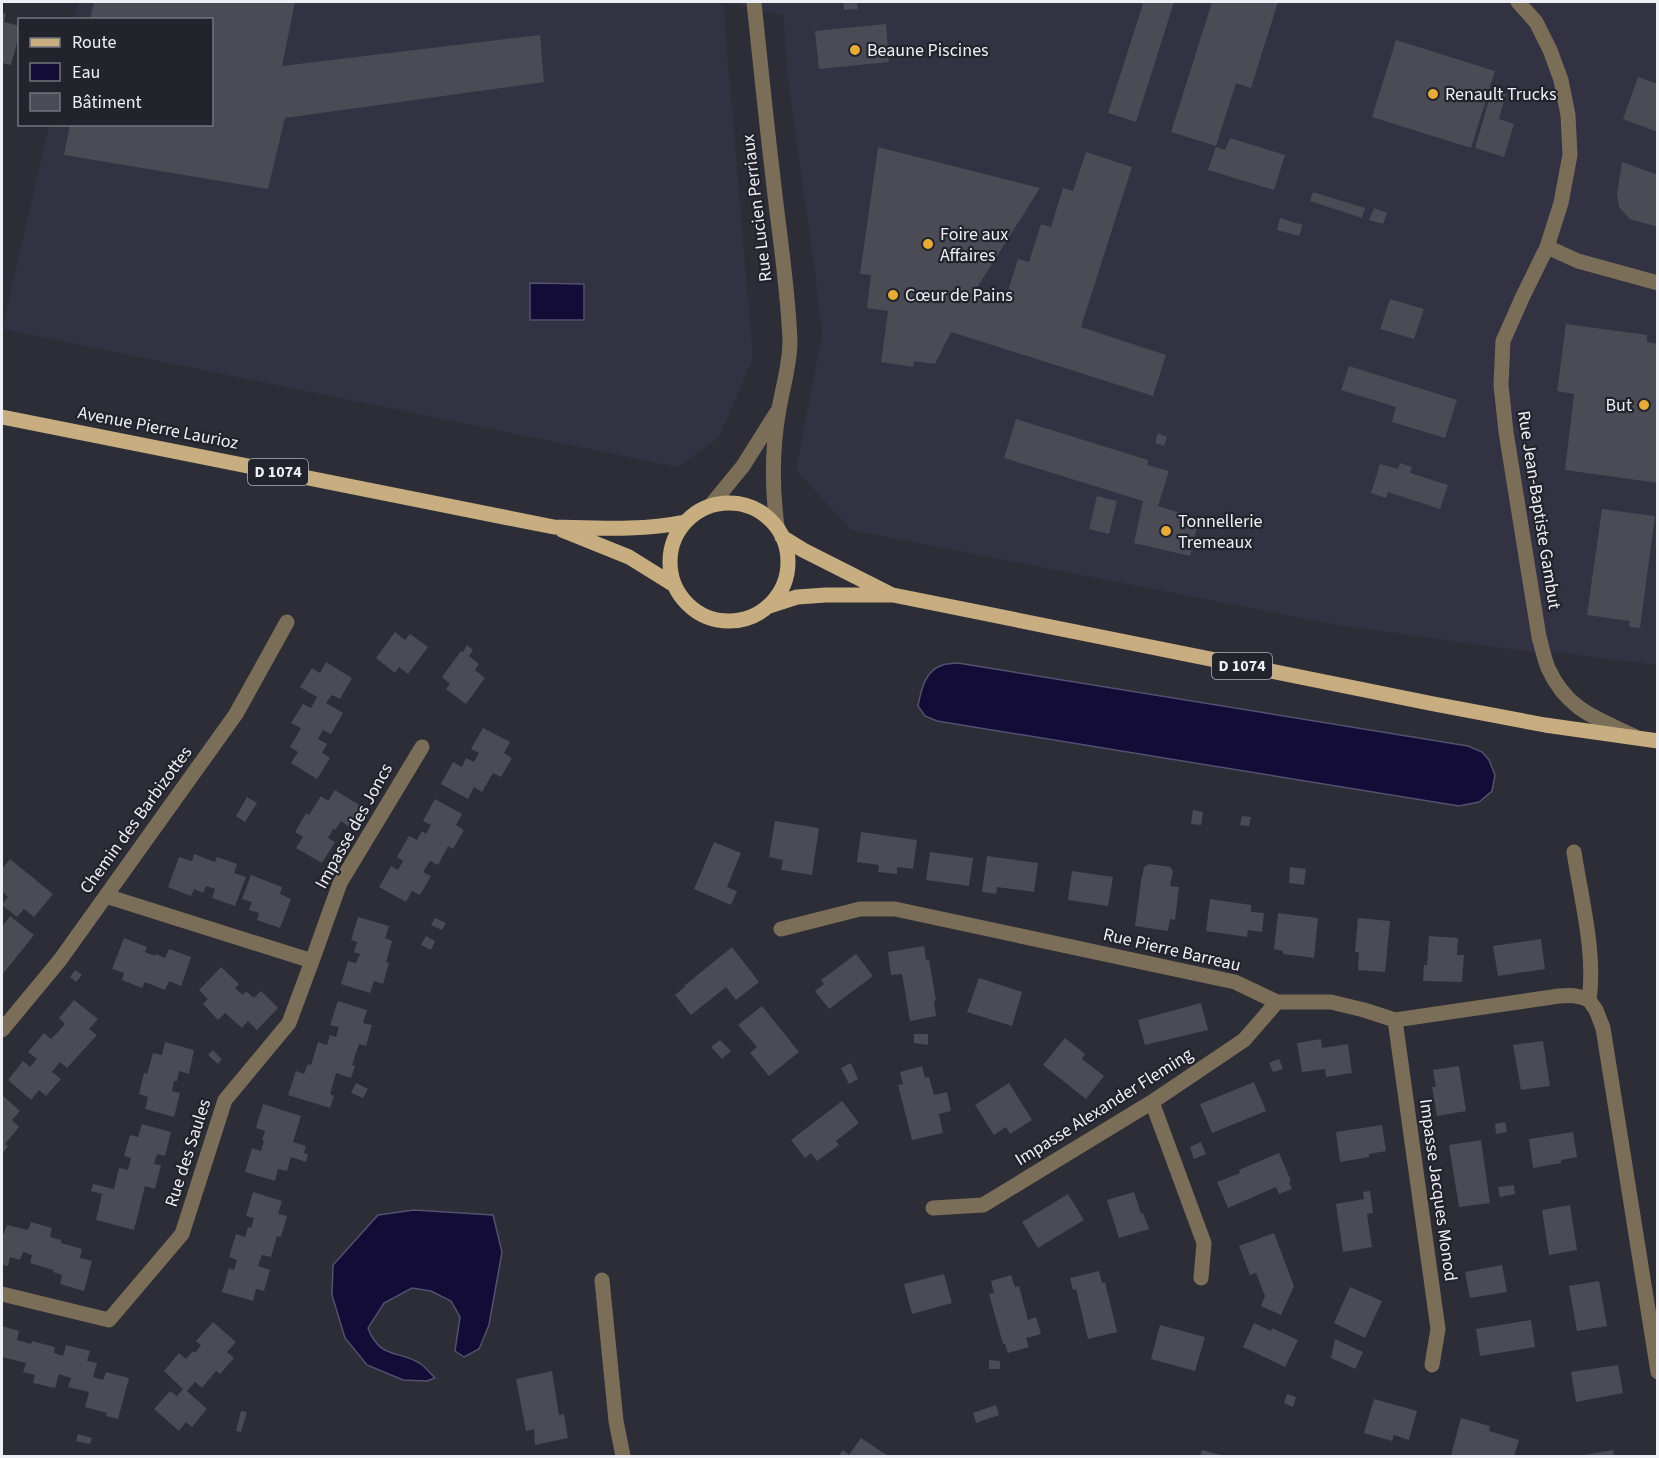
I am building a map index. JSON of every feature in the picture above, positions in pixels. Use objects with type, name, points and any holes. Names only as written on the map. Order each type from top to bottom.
[{"type":"main road","name":"Avenue Pierre Laurioz","points":[[2,417],[554,527],[634,529],[684,522]]},
{"type":"main road","points":[[729,502],[747,505],[764,514],[780,532],[788,555],[787,574],[781,591],[769,606],[739,621],[722,621],[706,617],[693,610],[682,599],[674,585],[669,563],[673,541],[684,522],[711,505],[729,502]]},
{"type":"main road","name":"Avenue Pierre Laurioz","points":[[554,527],[629,557],[674,585]]},
{"type":"main road","name":"D 1074","points":[[780,532],[803,550],[893,595]]},
{"type":"main road","name":"D 1074","points":[[769,606],[797,597],[893,595],[1434,704],[1545,725],[1658,741]]},
{"type":"street","name":"Rue Lucien Perriaux","points":[[754,2],[787,295],[790,345],[786,379],[779,409],[773,474],[774,502],[780,532]]},
{"type":"street","name":"Rue Jean-Baptiste Gambut","points":[[1518,2],[1536,22],[1562,80],[1568,115],[1570,155],[1561,203],[1547,247],[1522,296],[1503,341],[1501,385],[1506,432],[1539,637],[1548,667],[1565,696],[1586,713],[1640,739]]},
{"type":"street","points":[[1547,247],[1578,261],[1658,283]]},
{"type":"street","name":"Rue Lucien Perriaux","points":[[711,505],[743,466],[779,409]]},
{"type":"street","name":"Chemin des Barbizottes","points":[[2,1030],[60,960],[236,714],[287,622]]},
{"type":"street","name":"Impasse des Joncs","points":[[312,961],[340,883],[422,747]]},
{"type":"street","points":[[1574,852],[1591,963],[1589,1000],[1596,1010],[1602,1028],[1650,1275],[1658,1372]]},
{"type":"street","points":[[106,896],[312,961]]},
{"type":"street","name":"Rue Pierre Barreau","points":[[781,929],[860,909],[895,909],[1235,982],[1277,1002],[1331,1002],[1395,1020],[1572,994],[1589,1000]]},
{"type":"street","name":"Rue des Saules","points":[[2,1294],[109,1320],[182,1234],[225,1100],[289,1023],[312,961]]},
{"type":"street","name":"Impasse Alexander Fleming","points":[[933,1208],[983,1205],[1152,1102],[1244,1040],[1277,1002]]},
{"type":"street","name":"Impasse Jacques Monod","points":[[1395,1020],[1438,1329],[1432,1365]]},
{"type":"street","points":[[1152,1102],[1204,1243],[1201,1278]]},
{"type":"street","points":[[602,1280],[616,1421],[623,1456]]},
{"type":"shaded area","points":[[78,2],[723,2],[753,358],[719,438],[677,467],[2,329],[49,126],[213,126],[213,18],[74,18]]},
{"type":"shaded area","points":[[723,2],[1657,2],[1657,665],[1555,652],[1531,652],[1337,625],[851,530],[796,470],[822,334],[789,88],[783,15]]},
{"type":"water","points":[[530,283],[584,284],[584,320],[530,320]]},
{"type":"water","points":[[958,663],[1468,746],[1482,752],[1489,760],[1495,775],[1492,791],[1479,802],[1459,806],[937,721],[925,716],[918,706],[922,687],[928,676],[932,671],[946,664]]},
{"type":"water","points":[[414,1210],[493,1215],[502,1252],[489,1325],[479,1349],[464,1357],[455,1351],[460,1317],[451,1301],[431,1291],[412,1288],[384,1303],[368,1328],[378,1345],[413,1360],[435,1378],[427,1381],[403,1380],[367,1365],[345,1338],[332,1295],[333,1265],[378,1215]]},
{"type":"building","points":[[94,2],[295,2],[282,66],[540,35],[544,82],[285,118],[268,189],[64,155],[70,126],[213,126],[213,18],[90,18]]},
{"type":"building","points":[[843,2],[857,2],[858,9],[844,10]]},
{"type":"building","points":[[1138,2],[1174,2],[1136,122],[1108,113],[1143,4]]},
{"type":"building","points":[[1212,2],[1278,2],[1251,88],[1236,83],[1216,146],[1171,132]]},
{"type":"building","points":[[2,13],[6,14],[4,22],[18,26],[18,39],[11,65],[2,63]]},
{"type":"building","points":[[886,24],[889,62],[819,69],[815,31]]},
{"type":"building","name":"Renault Trucks","points":[[1396,40],[1495,71],[1471,148],[1372,117]]},
{"type":"building","points":[[1638,77],[1658,84],[1658,132],[1623,119]]},
{"type":"building","points":[[1492,90],[1506,94],[1499,119],[1514,124],[1504,157],[1475,148]]},
{"type":"building","points":[[1230,138],[1285,155],[1274,190],[1208,170],[1216,147],[1225,150]]},
{"type":"building","points":[[878,147],[1040,188],[973,294],[1004,304],[1018,259],[1029,262],[1041,224],[1051,227],[1063,188],[1073,191],[1086,152],[1132,167],[1081,327],[1166,355],[1153,396],[951,332],[935,364],[914,361],[913,367],[881,362],[888,311],[867,308],[871,275],[860,274]]},
{"type":"building","points":[[1622,162],[1658,175],[1658,227],[1630,219],[1619,207],[1617,194]]},
{"type":"building","points":[[1313,192],[1365,208],[1362,218],[1310,201]]},
{"type":"building","points":[[1374,208],[1387,213],[1383,224],[1369,220]]},
{"type":"building","points":[[1280,218],[1303,225],[1299,236],[1277,230]]},
{"type":"building","points":[[1390,299],[1424,309],[1414,339],[1380,329]]},
{"type":"building","points":[[1566,324],[1647,335],[1647,342],[1658,344],[1658,483],[1565,470],[1574,394],[1557,391]]},
{"type":"building","points":[[1349,366],[1457,400],[1445,438],[1392,422],[1396,407],[1341,390]]},
{"type":"building","points":[[1016,419],[1148,460],[1147,465],[1169,471],[1158,506],[1199,519],[1190,556],[1134,543],[1143,501],[1004,458]]},
{"type":"building","points":[[1158,433],[1167,437],[1164,446],[1155,443]]},
{"type":"building","points":[[1400,463],[1412,467],[1410,473],[1448,485],[1440,509],[1388,492],[1386,498],[1371,493],[1380,464],[1398,469]]},
{"type":"building","points":[[1097,496],[1117,501],[1109,534],[1089,529]]},
{"type":"building","points":[[1602,509],[1655,516],[1640,628],[1629,627],[1630,621],[1587,615]]},
{"type":"building","points":[[395,632],[405,640],[410,634],[428,647],[408,674],[399,667],[395,673],[376,658]]},
{"type":"building","points":[[467,645],[473,650],[469,656],[479,664],[475,670],[485,678],[466,704],[446,689],[450,684],[442,677]]},
{"type":"building","points":[[326,662],[352,678],[340,699],[332,695],[326,703],[343,713],[331,734],[323,730],[318,739],[327,744],[322,753],[330,758],[317,779],[291,763],[298,752],[290,747],[301,728],[291,723],[303,704],[311,708],[317,697],[300,687],[312,668],[320,673]]},
{"type":"building","points":[[483,728],[510,742],[504,753],[512,758],[501,777],[493,773],[482,792],[474,787],[468,799],[441,784],[453,762],[462,767],[466,758],[474,762],[479,753],[471,749]]},
{"type":"building","points":[[335,790],[361,806],[349,827],[341,821],[335,830],[333,829],[328,838],[335,842],[322,863],[296,848],[303,837],[295,832],[306,813],[309,815],[321,796],[328,801]]},
{"type":"building","points":[[247,797],[257,803],[245,822],[236,816]]},
{"type":"building","points":[[435,799],[462,814],[456,825],[464,830],[453,849],[448,846],[438,865],[430,861],[423,872],[431,876],[420,895],[412,891],[406,902],[379,887],[391,866],[398,870],[403,861],[397,857],[409,836],[417,840],[422,831],[426,834],[431,825],[423,821]]},
{"type":"building","points":[[1193,810],[1203,812],[1201,825],[1191,824]]},
{"type":"building","points":[[1242,816],[1251,817],[1249,826],[1240,825]]},
{"type":"building","points":[[775,821],[819,828],[812,875],[781,870],[783,860],[769,857]]},
{"type":"building","points":[[861,832],[917,840],[913,869],[897,867],[897,874],[878,872],[879,865],[857,862]]},
{"type":"building","points":[[714,842],[741,853],[727,887],[737,891],[731,905],[694,889]]},
{"type":"building","points":[[930,852],[973,858],[969,886],[926,880]]},
{"type":"building","points":[[194,854],[215,862],[217,857],[237,864],[234,873],[246,877],[235,906],[212,898],[215,889],[206,886],[203,893],[194,889],[191,896],[168,887],[179,857],[192,861]]},
{"type":"building","points":[[987,856],[1038,863],[1034,892],[997,887],[996,894],[982,892]]},
{"type":"building","points":[[10,859],[53,894],[34,917],[24,909],[17,917],[2,905],[8,897],[2,891],[2,869]]},
{"type":"building","points":[[1149,864],[1170,867],[1173,871],[1170,886],[1179,887],[1175,920],[1170,919],[1168,931],[1135,926],[1144,867]]},
{"type":"building","points":[[1290,867],[1306,869],[1304,885],[1289,883]]},
{"type":"building","points":[[1072,871],[1113,877],[1108,906],[1068,900]]},
{"type":"building","points":[[251,875],[282,887],[280,894],[291,899],[280,928],[257,920],[259,913],[249,910],[252,902],[242,899]]},
{"type":"building","points":[[1210,899],[1251,905],[1251,912],[1264,913],[1262,932],[1248,930],[1247,937],[1206,931]]},
{"type":"building","points":[[1278,913],[1318,918],[1314,958],[1283,954],[1283,951],[1274,949]]},
{"type":"building","points":[[10,916],[34,935],[2,975],[2,927]]},
{"type":"building","points":[[358,917],[389,926],[385,938],[392,941],[383,984],[374,981],[370,993],[341,984],[348,961],[356,963],[360,954],[354,952],[357,942],[351,940]]},
{"type":"building","points":[[435,918],[446,923],[442,930],[431,925]]},
{"type":"building","points":[[1358,918],[1390,921],[1385,972],[1358,970],[1359,952],[1355,952]]},
{"type":"building","points":[[426,936],[435,941],[431,950],[421,945]]},
{"type":"building","points":[[1429,936],[1458,938],[1457,955],[1464,955],[1462,982],[1423,981],[1424,965],[1427,965]]},
{"type":"building","points":[[124,938],[147,947],[145,952],[155,956],[156,954],[165,958],[169,949],[191,957],[181,986],[169,981],[165,990],[145,982],[142,988],[122,980],[124,973],[112,969]]},
{"type":"building","points":[[1541,939],[1545,969],[1498,976],[1493,946]]},
{"type":"building","points":[[924,946],[926,960],[929,960],[936,1000],[934,1001],[936,1016],[910,1021],[902,974],[891,975],[888,952]]},
{"type":"building","points":[[732,947],[759,982],[736,1000],[726,987],[691,1015],[675,995]]},
{"type":"building","points":[[856,954],[873,976],[829,1009],[815,991],[824,984],[821,980]]},
{"type":"building","points":[[221,967],[239,984],[235,988],[243,995],[246,991],[254,998],[261,991],[278,1008],[257,1030],[248,1021],[242,1028],[225,1013],[218,1020],[203,1004],[208,999],[199,990]]},
{"type":"building","points":[[75,970],[82,975],[76,982],[70,977]]},
{"type":"building","points":[[979,978],[1022,992],[1012,1026],[967,1012]]},
{"type":"building","points":[[74,1000],[98,1019],[89,1029],[97,1035],[67,1068],[60,1062],[52,1072],[61,1079],[46,1096],[39,1090],[31,1100],[8,1080],[23,1061],[30,1067],[37,1059],[28,1052],[44,1033],[51,1039],[58,1032],[65,1024],[59,1018]]},
{"type":"building","points":[[338,1001],[367,1010],[363,1023],[372,1025],[366,1046],[359,1044],[352,1065],[355,1066],[351,1078],[336,1073],[330,1094],[334,1096],[330,1108],[288,1095],[296,1071],[304,1074],[308,1064],[311,1065],[318,1042],[327,1045],[330,1035],[336,1037],[339,1027],[330,1025]]},
{"type":"building","points":[[1201,1003],[1208,1030],[1145,1045],[1138,1020]]},
{"type":"building","points":[[762,1006],[799,1052],[769,1076],[750,1053],[757,1047],[738,1025]]},
{"type":"building","points":[[914,1034],[928,1034],[928,1045],[914,1043]]},
{"type":"building","points":[[1065,1038],[1085,1054],[1082,1059],[1104,1076],[1086,1099],[1043,1065]]},
{"type":"building","points":[[1321,1039],[1322,1048],[1348,1044],[1352,1073],[1326,1077],[1325,1069],[1302,1072],[1297,1043]]},
{"type":"building","points":[[720,1040],[731,1051],[722,1059],[711,1047]]},
{"type":"building","points":[[1543,1041],[1550,1086],[1521,1090],[1513,1045]]},
{"type":"building","points":[[165,1042],[194,1050],[189,1074],[179,1071],[177,1081],[174,1081],[172,1091],[180,1093],[174,1117],[145,1109],[148,1097],[139,1094],[144,1073],[147,1074],[153,1053],[162,1055]]},
{"type":"building","points":[[213,1050],[222,1059],[218,1064],[208,1055]]},
{"type":"building","points":[[1279,1059],[1283,1069],[1273,1072],[1269,1063]]},
{"type":"building","points":[[851,1063],[858,1079],[849,1084],[841,1068]]},
{"type":"building","points":[[922,1066],[925,1078],[929,1077],[934,1095],[947,1092],[951,1111],[939,1114],[943,1133],[912,1140],[898,1085],[903,1084],[900,1072]]},
{"type":"building","points":[[1459,1066],[1466,1111],[1437,1116],[1432,1087],[1436,1087],[1433,1070]]},
{"type":"building","points":[[1254,1082],[1266,1111],[1212,1133],[1200,1104]]},
{"type":"building","points":[[356,1083],[368,1089],[363,1098],[351,1093]]},
{"type":"building","points":[[1009,1083],[1032,1120],[1010,1134],[1006,1127],[994,1135],[975,1105]]},
{"type":"building","points":[[2,1095],[20,1111],[12,1120],[19,1127],[5,1144],[8,1146],[2,1154]]},
{"type":"building","points":[[842,1101],[859,1123],[836,1141],[839,1145],[817,1161],[811,1153],[805,1158],[791,1140]]},
{"type":"building","points":[[263,1104],[301,1116],[293,1142],[306,1146],[304,1153],[308,1155],[306,1162],[291,1157],[287,1171],[278,1169],[275,1181],[245,1172],[252,1148],[261,1151],[264,1141],[262,1140],[265,1131],[256,1128]]},
{"type":"building","points":[[1505,1122],[1507,1132],[1496,1134],[1495,1124]]},
{"type":"building","points":[[142,1124],[171,1132],[165,1156],[157,1154],[154,1164],[161,1165],[155,1189],[145,1186],[134,1230],[96,1220],[102,1194],[91,1191],[93,1184],[114,1189],[119,1168],[128,1170],[131,1158],[124,1156],[130,1135],[138,1137]]},
{"type":"building","points":[[1382,1125],[1386,1151],[1369,1154],[1369,1157],[1340,1162],[1336,1132]]},
{"type":"building","points":[[1573,1132],[1577,1157],[1561,1160],[1561,1163],[1533,1168],[1529,1139]]},
{"type":"building","points":[[1481,1140],[1490,1203],[1459,1207],[1449,1145]]},
{"type":"building","points":[[1201,1142],[1206,1154],[1194,1159],[1190,1147]]},
{"type":"building","points":[[1279,1153],[1292,1189],[1279,1194],[1276,1187],[1228,1208],[1217,1182]]},
{"type":"building","points":[[1514,1185],[1515,1194],[1500,1197],[1498,1187]]},
{"type":"building","points":[[1370,1191],[1373,1213],[1367,1214],[1372,1247],[1343,1252],[1336,1204],[1364,1199],[1363,1192]]},
{"type":"building","points":[[253,1192],[282,1201],[278,1214],[287,1216],[281,1237],[277,1236],[271,1257],[262,1255],[258,1266],[270,1270],[264,1291],[256,1289],[253,1301],[222,1292],[229,1268],[234,1270],[237,1260],[229,1257],[236,1234],[245,1237],[248,1227],[251,1228],[254,1218],[246,1216]]},
{"type":"building","points":[[1134,1192],[1149,1229],[1119,1238],[1107,1200]]},
{"type":"building","points":[[1068,1194],[1084,1220],[1038,1248],[1022,1222]]},
{"type":"building","points":[[1570,1205],[1577,1250],[1549,1255],[1542,1210]]},
{"type":"building","points":[[31,1222],[52,1228],[50,1237],[82,1249],[80,1258],[92,1261],[84,1291],[60,1284],[62,1275],[30,1263],[32,1255],[23,1252],[20,1260],[10,1257],[8,1266],[2,1265],[2,1233],[4,1234],[7,1225],[28,1230]]},
{"type":"building","points":[[1274,1233],[1294,1286],[1281,1315],[1261,1306],[1265,1296],[1256,1273],[1250,1275],[1239,1246]]},
{"type":"building","points":[[1502,1265],[1507,1292],[1470,1298],[1465,1272]]},
{"type":"building","points":[[1099,1271],[1102,1283],[1105,1282],[1117,1332],[1088,1339],[1076,1289],[1073,1290],[1070,1278]]},
{"type":"building","points":[[944,1274],[952,1303],[912,1314],[904,1284]]},
{"type":"building","points":[[1011,1275],[1015,1287],[1019,1286],[1028,1320],[1036,1317],[1041,1334],[1026,1338],[1029,1347],[1008,1353],[1003,1344],[989,1294],[994,1293],[991,1281]]},
{"type":"building","points":[[1599,1281],[1607,1326],[1577,1331],[1569,1286]]},
{"type":"building","points":[[1350,1287],[1382,1301],[1365,1338],[1334,1323]]},
{"type":"building","points":[[1531,1320],[1535,1347],[1480,1356],[1476,1329]]},
{"type":"building","points":[[213,1322],[236,1342],[227,1352],[234,1358],[220,1374],[216,1371],[202,1388],[195,1382],[187,1391],[207,1409],[192,1427],[186,1422],[179,1431],[154,1409],[170,1391],[177,1396],[183,1389],[164,1371],[179,1353],[186,1359],[193,1351],[195,1353],[201,1345],[196,1341]]},
{"type":"building","points":[[1254,1323],[1271,1331],[1272,1328],[1298,1340],[1285,1367],[1243,1347]]},
{"type":"building","points":[[1160,1325],[1205,1337],[1195,1371],[1151,1359]]},
{"type":"building","points":[[2,1326],[19,1331],[17,1340],[55,1347],[54,1353],[63,1356],[66,1345],[90,1351],[87,1361],[97,1363],[93,1377],[103,1380],[106,1372],[129,1378],[118,1419],[106,1416],[107,1413],[85,1407],[89,1392],[68,1387],[71,1378],[59,1374],[55,1388],[33,1383],[35,1375],[23,1372],[26,1363],[2,1357]]},
{"type":"building","points":[[1335,1339],[1363,1352],[1355,1369],[1331,1358]]},
{"type":"building","points":[[989,1360],[1000,1361],[1000,1369],[989,1369]]},
{"type":"building","points":[[1618,1365],[1623,1393],[1576,1402],[1571,1372]]},
{"type":"building","points":[[552,1371],[559,1415],[564,1414],[568,1438],[535,1445],[534,1429],[526,1431],[516,1379]]},
{"type":"building","points":[[1287,1394],[1296,1397],[1293,1407],[1284,1403]]},
{"type":"building","points":[[1374,1399],[1417,1411],[1409,1440],[1394,1435],[1392,1441],[1364,1433]]},
{"type":"building","points":[[996,1405],[999,1415],[976,1423],[973,1413]]},
{"type":"building","points":[[241,1411],[247,1412],[241,1432],[236,1431]]},
{"type":"building","points":[[1461,1418],[1490,1426],[1489,1431],[1519,1440],[1514,1456],[1451,1455]]},
{"type":"building","points":[[78,1434],[92,1438],[90,1444],[76,1441]]},
{"type":"building","points":[[861,1438],[888,1456],[838,1456],[843,1450],[849,1455]]},
{"type":"building","points":[[1202,1450],[1225,1456],[1200,1456]]},
{"type":"building","points":[[1613,1450],[1614,1456],[1584,1456],[1584,1455]]},
{"type":"place","name":"Beaune Piscines","points":[[855,50]]},
{"type":"place","name":"Renault Trucks","points":[[1433,94]]},
{"type":"place","name":"Foire aux Affaires","points":[[928,244]]},
{"type":"place","name":"Cœur de Pains","points":[[893,295]]},
{"type":"place","name":"But","points":[[1644,405]]},
{"type":"place","name":"Tonnellerie Tremeaux","points":[[1166,531]]}]
